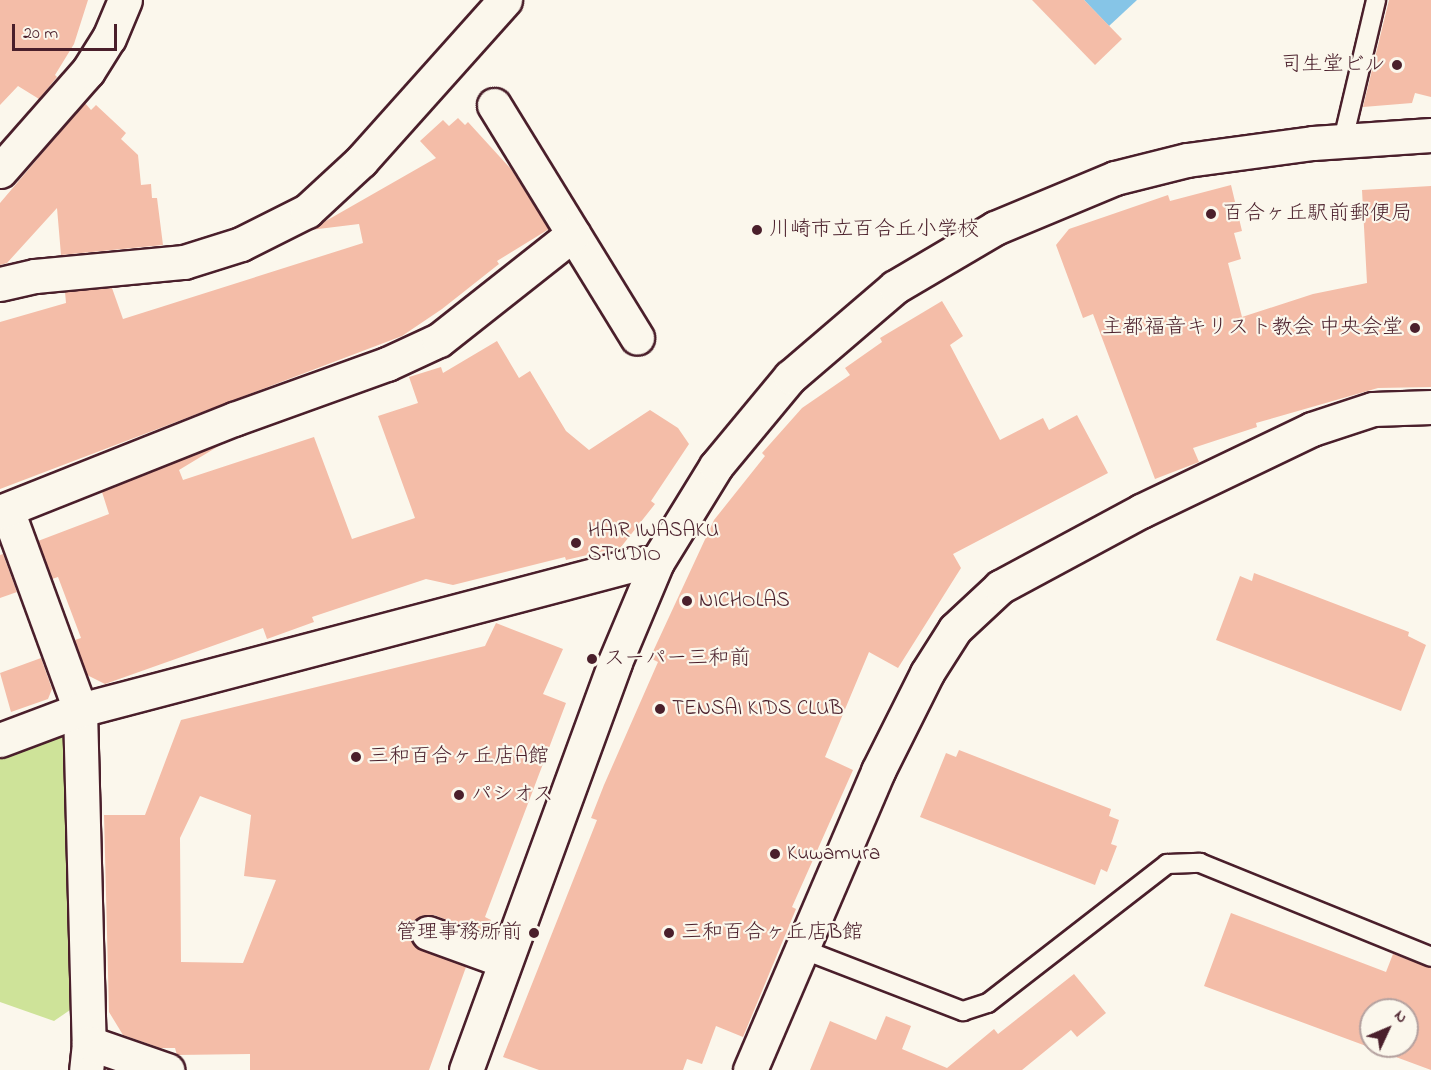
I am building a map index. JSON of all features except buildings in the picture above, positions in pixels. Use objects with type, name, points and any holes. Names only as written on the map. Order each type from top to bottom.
[{"type":"street","points":[[0,171],[88,71],[109,38],[125,0]]},
{"type":"street","points":[[0,284],[35,276],[184,262],[241,244],[306,211],[361,161],[505,0]]},
{"type":"street","points":[[494,105],[637,337]]},
{"type":"street","points":[[466,1070],[615,662],[657,562],[716,466],[790,377],[895,287],[995,228],[1115,178],[1187,160],[1343,141],[1431,135]]},
{"type":"street","points":[[166,1070],[88,1057],[80,710],[4,511],[234,419],[387,364],[439,340],[573,234]]},
{"type":"street","points":[[750,1070],[878,771],[927,673],[955,629],[1000,587],[1141,511],[1312,429],[1373,410],[1431,407]]},
{"type":"street","points":[[0,741],[80,710],[632,565],[657,562]]},
{"type":"street","points":[[429,933],[505,961]]},
{"type":"lane","points":[[1343,141],[1376,0]]},
{"type":"lane","points":[[802,949],[963,1011],[988,1003],[1167,864],[1200,863],[1431,957]]},
{"type":"green space","points":[[59,733],[70,743],[70,1010],[54,1021],[0,1002],[0,756]]},
{"type":"water","points":[[1084,0],[1137,0],[1109,26]]},
{"type":"place","name":"司生堂ビル","points":[[1397,65]]},
{"type":"place","name":"百合ヶ丘駅前郵便局","points":[[1211,214]]},
{"type":"place","name":"川崎市立百合丘小学校","points":[[757,230]]},
{"type":"place","name":"主都福音キリスト教会 中央会堂","points":[[1415,328]]},
{"type":"place","name":"HAIR IWASAKU STUDIO","points":[[576,543]]},
{"type":"place","name":"NICHOLAS","points":[[687,601]]},
{"type":"place","name":"スーパー三和前","points":[[592,659]]},
{"type":"place","name":"TENSAI KIDS CLUB","points":[[660,709]]},
{"type":"place","name":"三和百合ヶ丘店A館","points":[[356,757]]},
{"type":"place","name":"パシオス","points":[[459,795]]},
{"type":"place","name":"Kuwamura","points":[[775,854]]},
{"type":"place","name":"管理事務所前","points":[[534,933]]},
{"type":"place","name":"三和百合ヶ丘店B館","points":[[669,933]]}]
